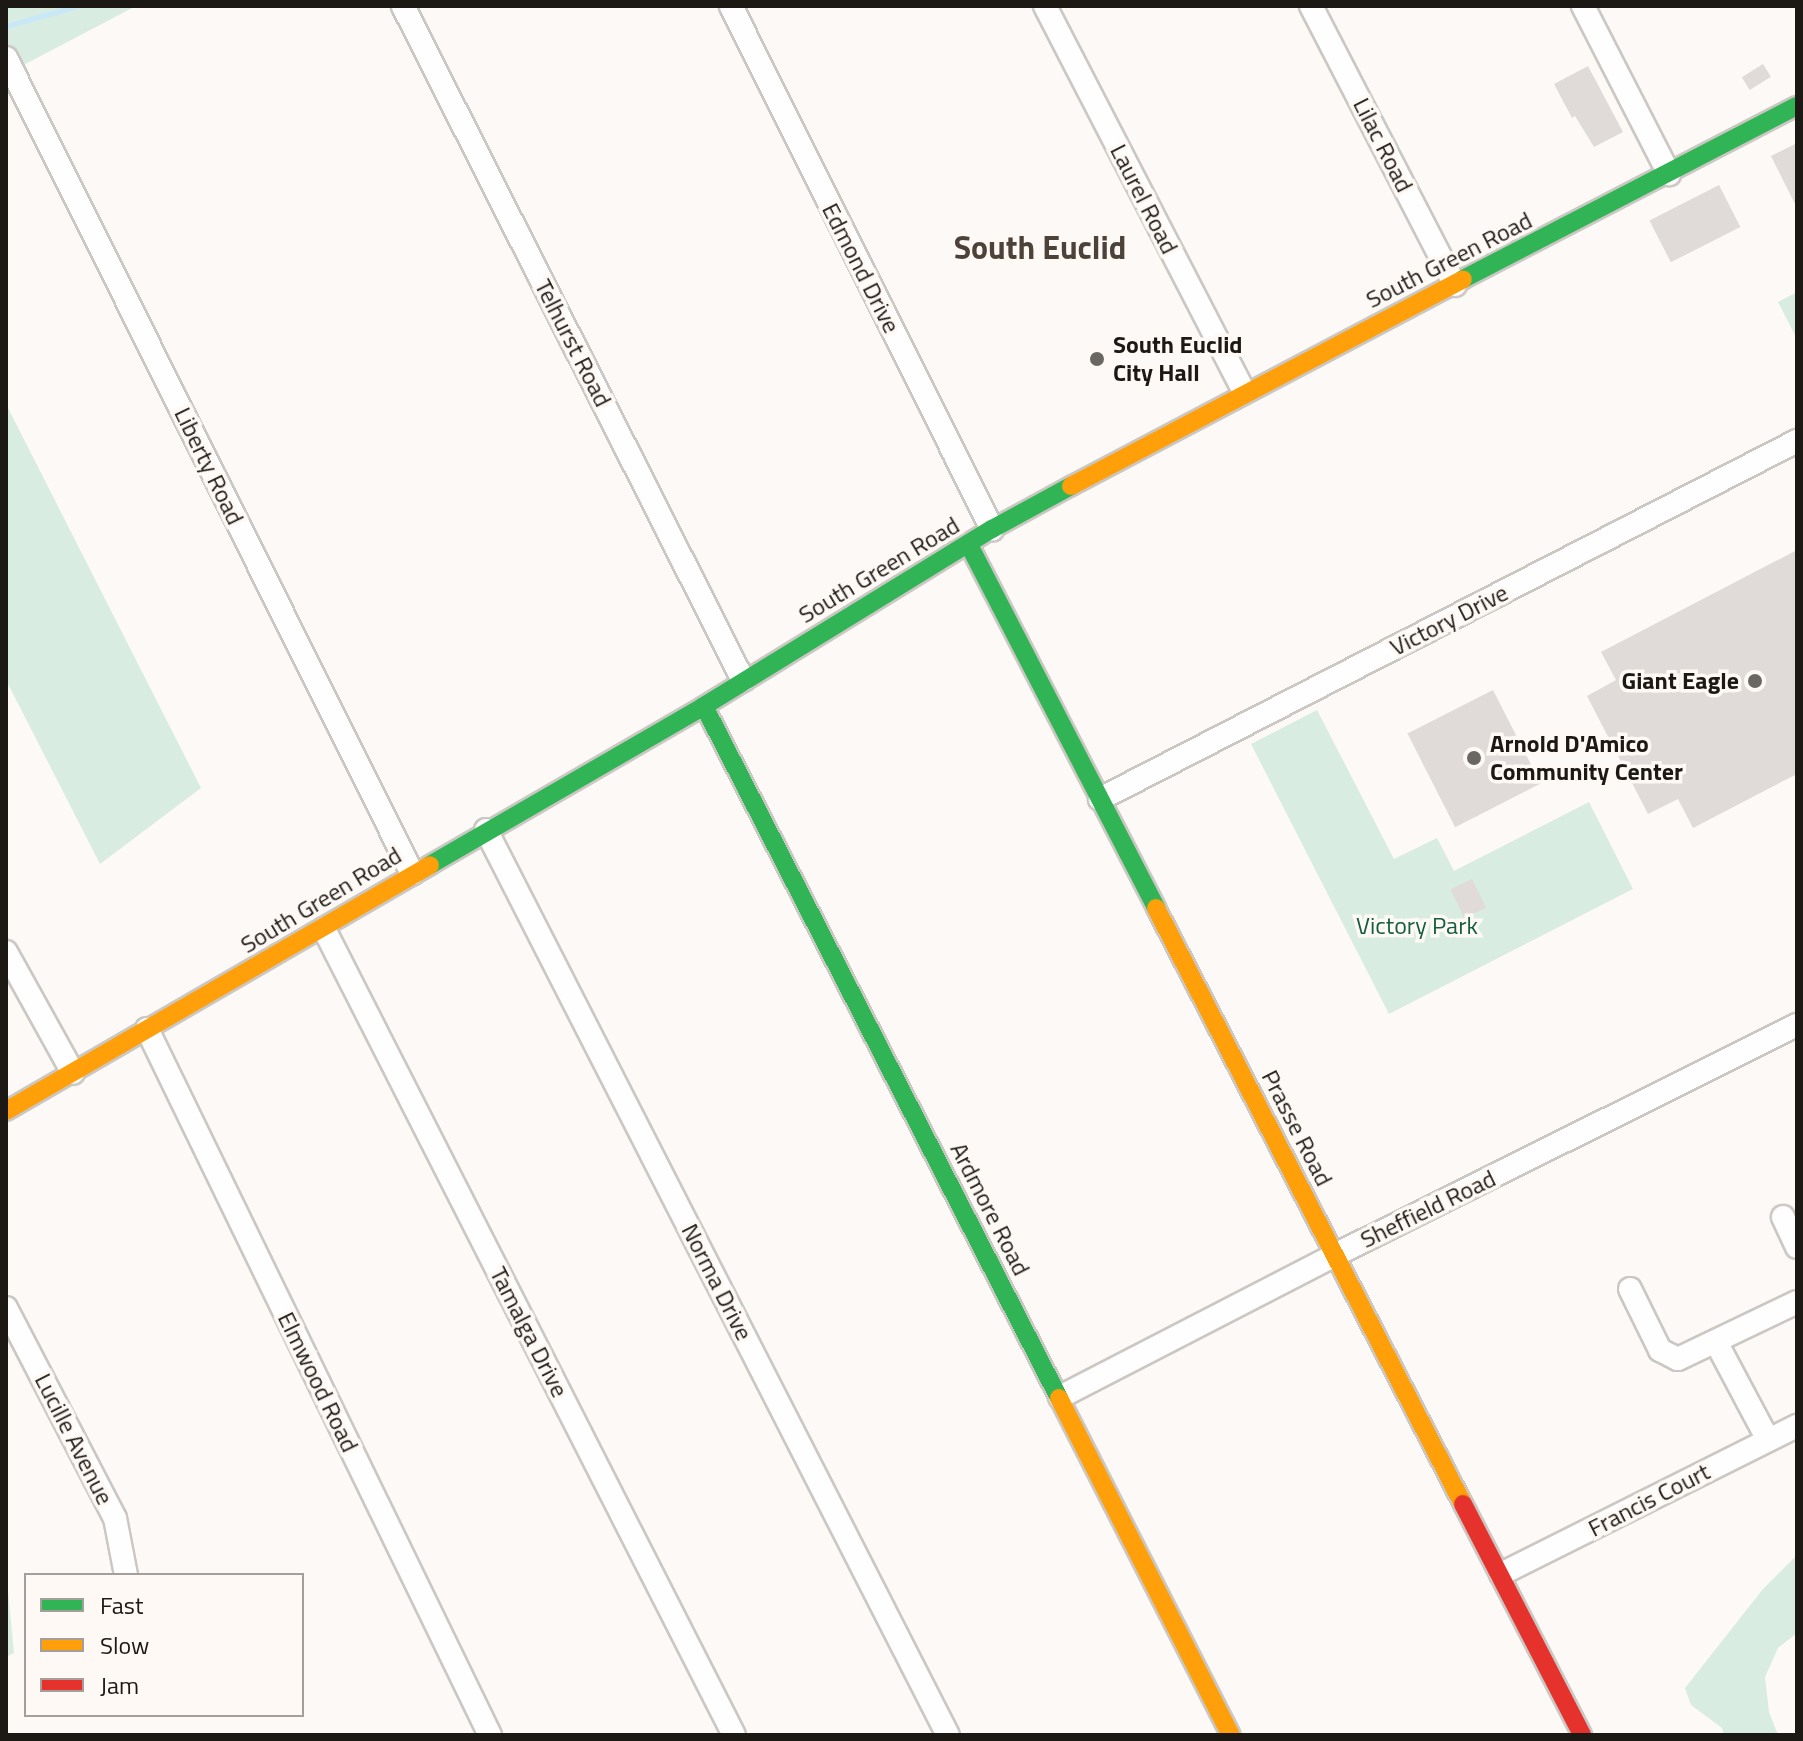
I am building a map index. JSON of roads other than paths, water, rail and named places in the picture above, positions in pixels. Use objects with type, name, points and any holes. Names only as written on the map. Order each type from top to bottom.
[{"type":"street","name":"Telhurst Road","points":[[403,6],[743,680]]},
{"type":"street","name":"Edmond Drive","points":[[731,6],[992,529]]},
{"type":"street","name":"Laurel Road","points":[[1045,6],[1244,392]]},
{"type":"street","name":"Lilac Road","points":[[1311,6],[1455,285]]},
{"type":"street","points":[[1583,6],[1669,174]]},
{"type":"street","name":"Liberty Road","points":[[6,58],[412,873]]},
{"type":"street","name":"South Green Road","points":[[6,1111],[704,706],[992,529],[1244,392],[1797,106]]},
{"type":"street","name":"Victory Drive","points":[[1100,799],[1797,441]]},
{"type":"street","name":"Prasse Road","points":[[969,545],[1582,1735]]},
{"type":"street","name":"Ardmore Road","points":[[704,706],[1231,1735]]},
{"type":"street","name":"Norma Drive","points":[[486,830],[948,1735]]},
{"type":"street","name":"Tamalga Drive","points":[[324,929],[734,1735]]},
{"type":"street","points":[[6,952],[73,1073]]},
{"type":"street","name":"Sheffield Road","points":[[1060,1397],[1335,1255],[1797,1025]]},
{"type":"street","name":"Elmwood Road","points":[[147,1029],[490,1735]]},
{"type":"street","points":[[1783,1217],[1797,1247]]},
{"type":"street","points":[[1630,1289],[1660,1350],[1685,1359],[1797,1302]]},
{"type":"street","name":"Lucille Avenue","points":[[6,1308],[115,1518],[126,1573]]},
{"type":"street","points":[[1716,1342],[1768,1440]]},
{"type":"street","name":"Francis Court","points":[[1501,1574],[1797,1426]]},
{"type":"waterway","points":[[6,26],[77,6]]},
{"type":"place","name":"South Euclid City Hall","points":[[1097,359]]},
{"type":"place","name":"Giant Eagle","points":[[1755,681]]},
{"type":"place","name":"Arnold D'Amico Community Center","points":[[1474,758]]},
{"type":"district","name":"South Euclid","points":[[1040,247]]},
{"type":"park label","name":"Victory Park","points":[[1417,926]]}]
